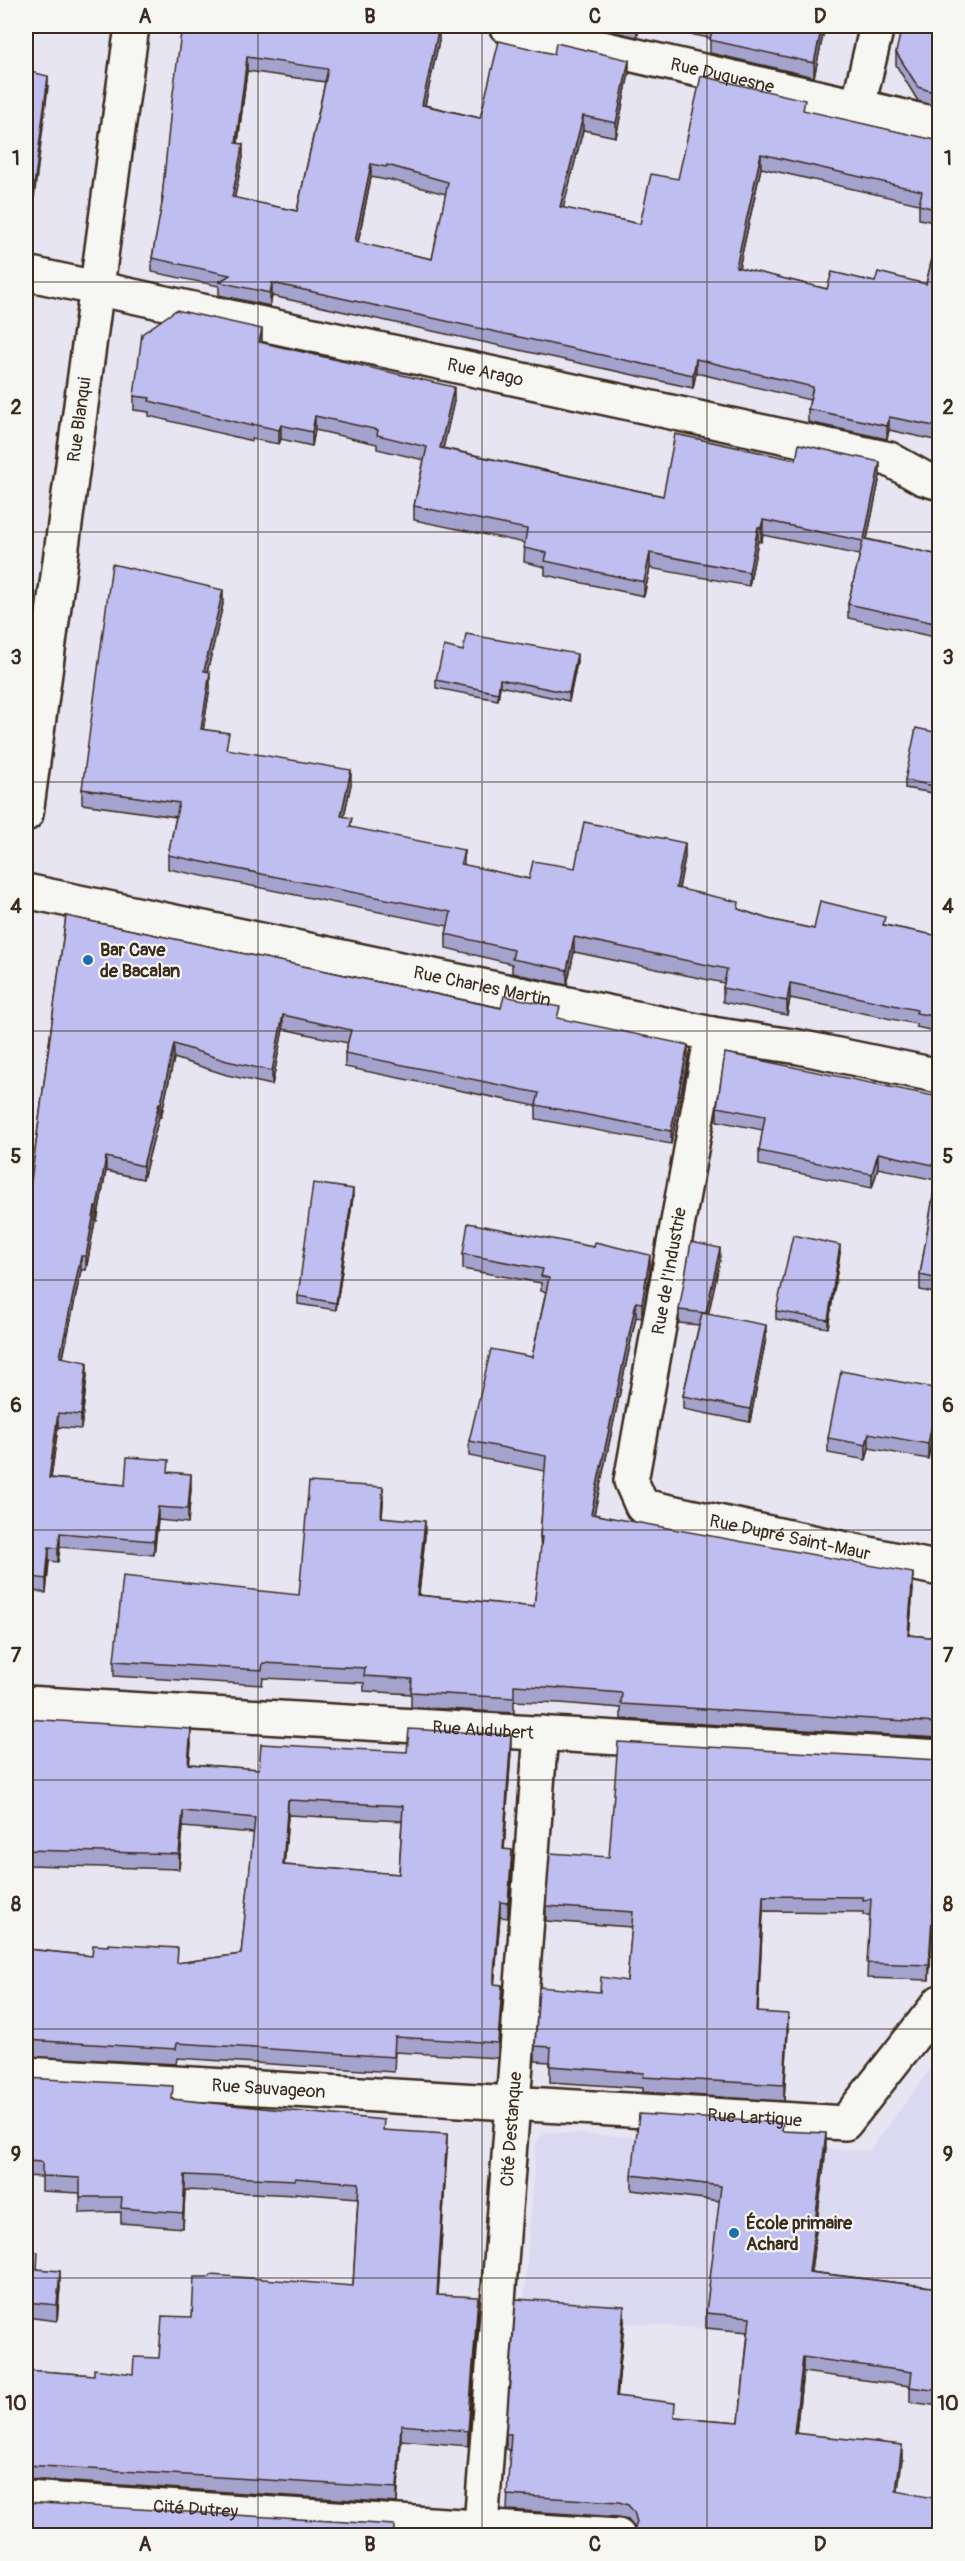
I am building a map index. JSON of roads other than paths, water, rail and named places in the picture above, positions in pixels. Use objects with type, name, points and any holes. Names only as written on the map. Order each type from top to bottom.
[{"type":"street","name":"Rue Blanqui","points":[[26,814],[132,26]]},
{"type":"street","name":"Rue Duquesne","points":[[506,26],[939,125]]},
{"type":"street","points":[[858,106],[877,26]]},
{"type":"street","name":"Rue Arago","points":[[26,273],[889,459],[922,478],[939,483]]},
{"type":"street","name":"Rue Charles Martin","points":[[26,891],[712,1034],[799,1047],[939,1076]]},
{"type":"street","name":"Rue de l'Industrie","points":[[642,1506],[631,1481],[712,1034]]},
{"type":"street","name":"Rue Dupré Saint-Maur","points":[[642,1506],[939,1569]]},
{"type":"street","name":"Rue Audubert","points":[[26,1703],[939,1756]]},
{"type":"street","name":"Cité Destanque","points":[[481,2526],[541,1733]]},
{"type":"street","name":"Rue Lartigue","points":[[512,2103],[845,2123],[939,2002]]},
{"type":"street","name":"Rue Sauvageon","points":[[26,2074],[512,2103]]},
{"type":"street","name":"Cité Dutrey","points":[[26,2498],[618,2535]]},
{"type":"place","name":"Bar Cave de Bacalan","points":[[88,960]]},
{"type":"place","name":"École primaire Achard","points":[[734,2233]]}]
